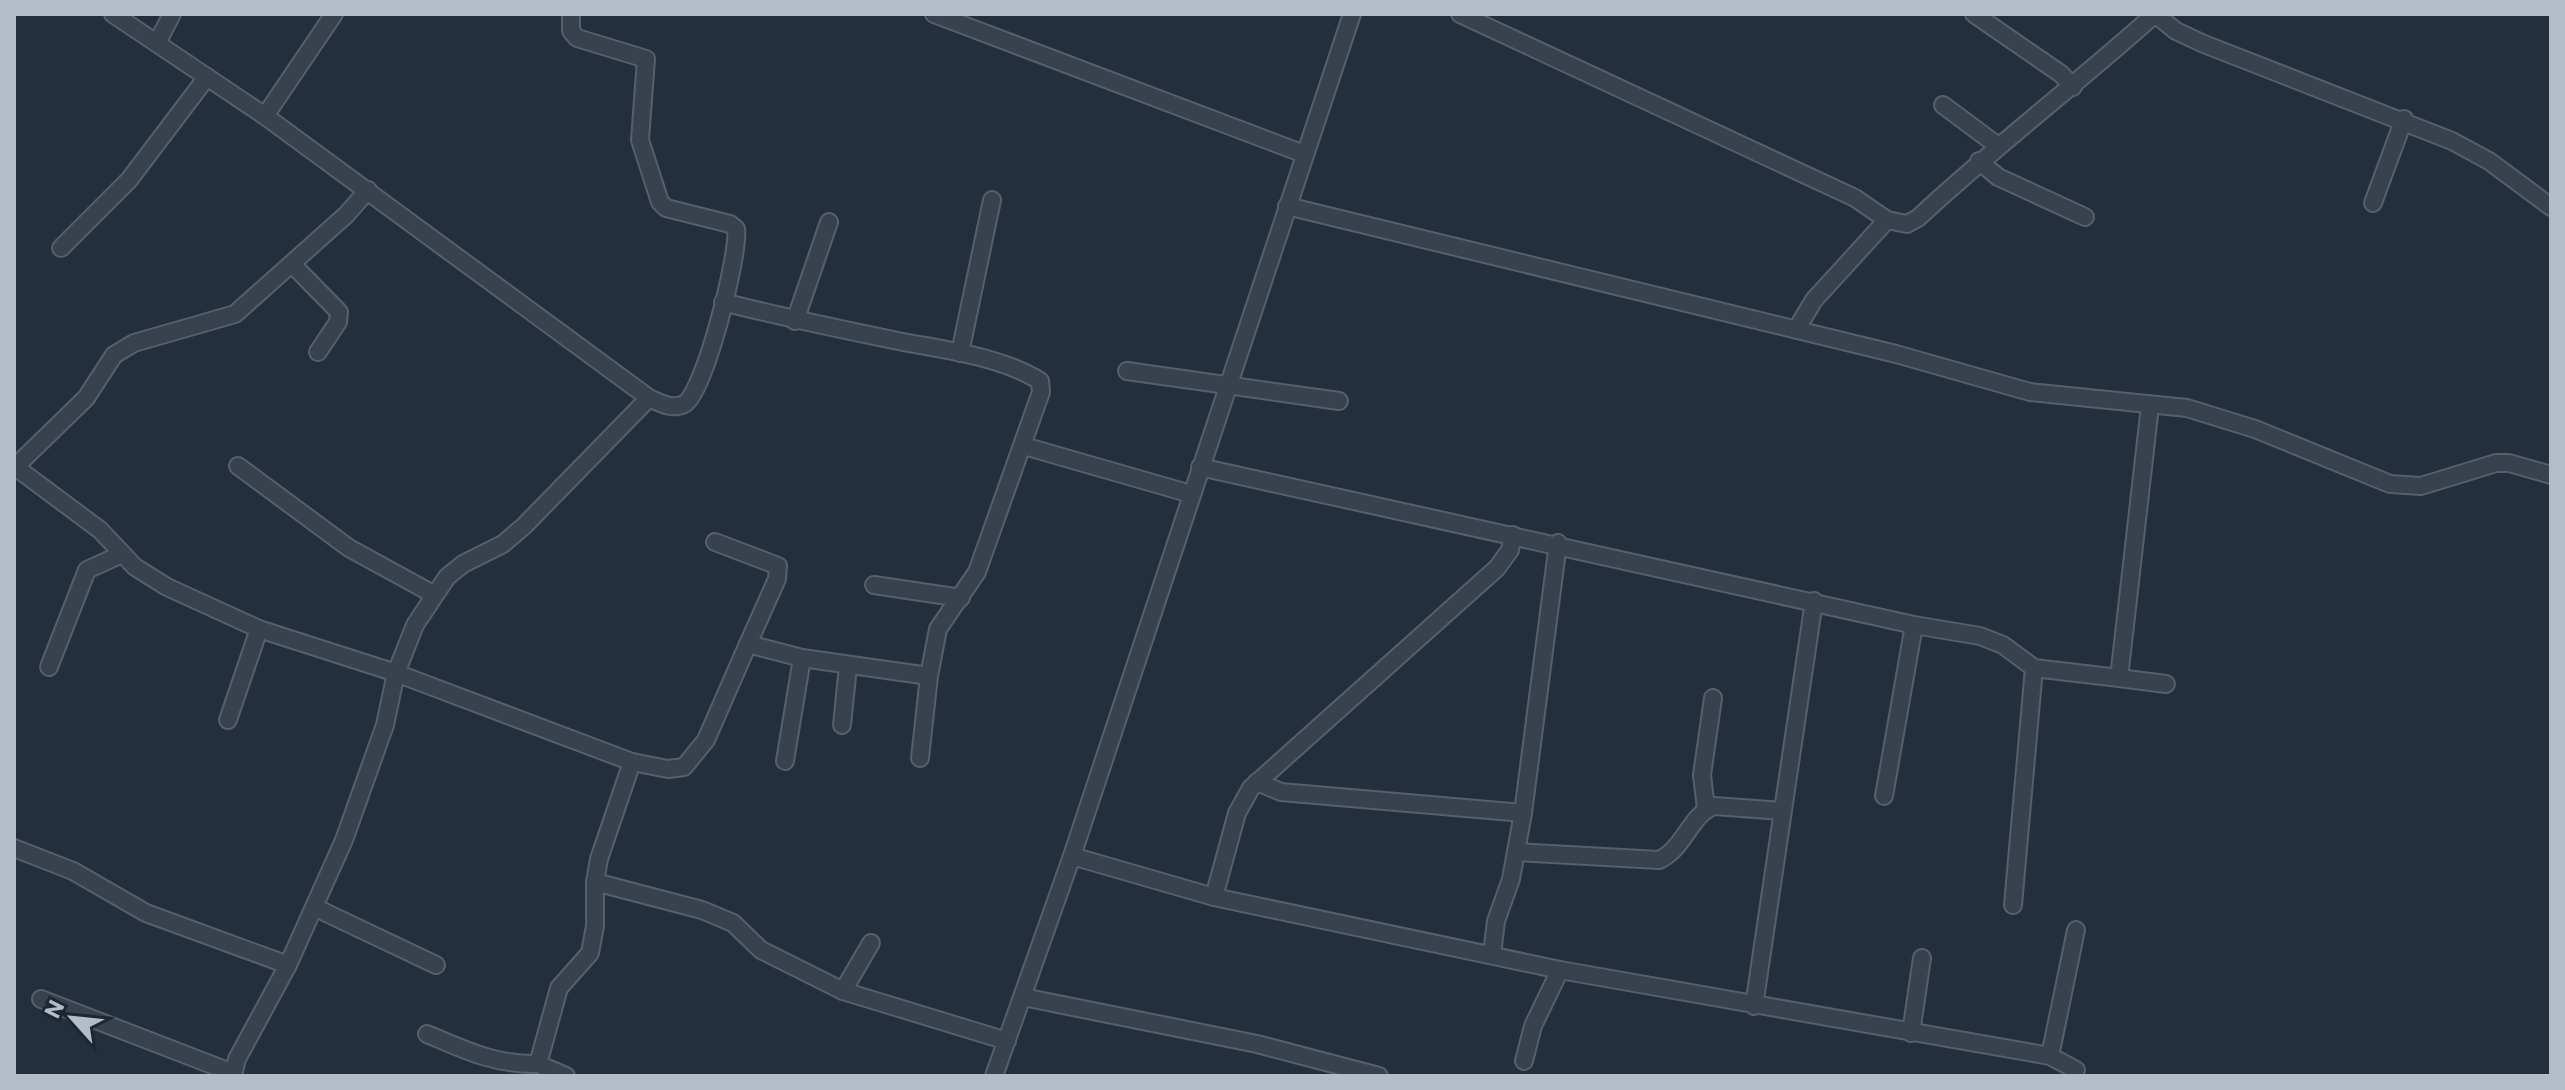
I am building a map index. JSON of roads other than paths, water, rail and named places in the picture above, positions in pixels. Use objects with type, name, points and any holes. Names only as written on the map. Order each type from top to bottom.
[{"type":"street","points":[[113,14],[265,116],[649,398],[671,407],[685,404],[694,396],[723,302],[736,229],[730,224],[666,208],[660,202],[640,140],[646,59],[577,38],[571,31],[571,14]]},
{"type":"street","points":[[157,43],[172,14]]},
{"type":"street","points":[[265,116],[334,14]]},
{"type":"street","points":[[934,14],[1304,154]]},
{"type":"street","points":[[994,1076],[1072,856],[1352,14]]},
{"type":"street","points":[[1460,14],[1855,198],[1887,220],[1907,224],[1918,218],[1979,161],[2073,87],[2155,14],[2176,31],[2204,44],[2404,119],[2489,161],[2551,207]]},
{"type":"street","points":[[1974,14],[2061,74],[2073,87]]},
{"type":"street","points":[[61,248],[129,180],[207,77]]},
{"type":"street","points":[[1943,105],[1998,146]]},
{"type":"street","points":[[2373,203],[2404,119]]},
{"type":"street","points":[[1979,161],[1998,177],[2085,217]]},
{"type":"street","points":[[368,190],[235,314],[122,348],[73,413],[14,467],[100,530],[135,567],[167,587],[259,629],[396,673],[632,762],[668,769],[684,767],[699,753],[777,579],[778,566],[715,542]]},
{"type":"street","points":[[960,353],[992,200]]},
{"type":"street","points":[[1287,206],[1796,330],[2030,392],[2187,408],[2227,420],[2390,484],[2421,486],[2496,463],[2509,463],[2551,475]]},
{"type":"street","points":[[1796,330],[1814,300],[1887,220]]},
{"type":"street","points":[[795,321],[829,222]]},
{"type":"street","points":[[292,264],[339,312],[338,322],[318,352]]},
{"type":"street","points":[[723,302],[795,321],[960,353],[1028,373],[1040,381],[1041,392],[1024,446],[977,572],[938,629],[929,676],[920,758]]},
{"type":"street","points":[[1127,371],[1339,401]]},
{"type":"street","points":[[41,999],[233,1075],[316,908],[385,725],[396,673],[415,625],[433,594],[463,564],[503,544],[524,526],[649,398]]},
{"type":"street","points":[[2119,678],[2150,406]]},
{"type":"street","points":[[1024,446],[1191,494]]},
{"type":"street","points":[[238,466],[349,548],[433,594]]},
{"type":"street","points":[[1200,467],[1558,543],[1914,625],[1980,636],[2003,645],[2034,668],[2166,684]]},
{"type":"street","points":[[1214,897],[1237,813],[1257,782],[1497,568],[1510,550],[1513,535]]},
{"type":"street","points":[[1492,955],[1496,921],[1511,879],[1523,813],[1558,543]]},
{"type":"street","points":[[49,667],[87,570],[122,554]]},
{"type":"street","points":[[874,585],[961,598]]},
{"type":"street","points":[[1754,1006],[1814,601]]},
{"type":"street","points":[[1884,796],[1914,625]]},
{"type":"street","points":[[228,720],[259,629]]},
{"type":"street","points":[[748,644],[802,658],[929,676]]},
{"type":"street","points":[[785,761],[802,658]]},
{"type":"street","points":[[842,725],[848,666]]},
{"type":"street","points":[[2013,905],[2034,668]]},
{"type":"street","points":[[1706,809],[1702,775],[1713,698]]},
{"type":"street","points":[[538,1064],[559,988],[590,953],[595,926],[595,882],[599,859],[632,762]]},
{"type":"street","points":[[1257,782],[1281,792],[1523,813]]},
{"type":"street","points":[[1516,852],[1659,860],[1678,846],[1706,809],[1714,806],[1782,811]]},
{"type":"street","points":[[14,848],[73,871],[146,913],[288,965]]},
{"type":"street","points":[[1072,856],[1214,897],[1560,970],[2050,1056],[2076,1070]]},
{"type":"street","points":[[595,882],[733,923],[761,950],[843,991],[1007,1041]]},
{"type":"street","points":[[316,908],[436,965]]},
{"type":"street","points":[[2050,1056],[2076,930]]},
{"type":"street","points":[[843,991],[871,943]]},
{"type":"street","points":[[1911,1033],[1922,958]]},
{"type":"street","points":[[1524,1061],[1533,1026],[1560,970]]},
{"type":"street","points":[[1023,997],[1257,1044],[1379,1076]]},
{"type":"street","points":[[427,1034],[485,1059],[508,1065],[538,1064],[566,1076]]}]
